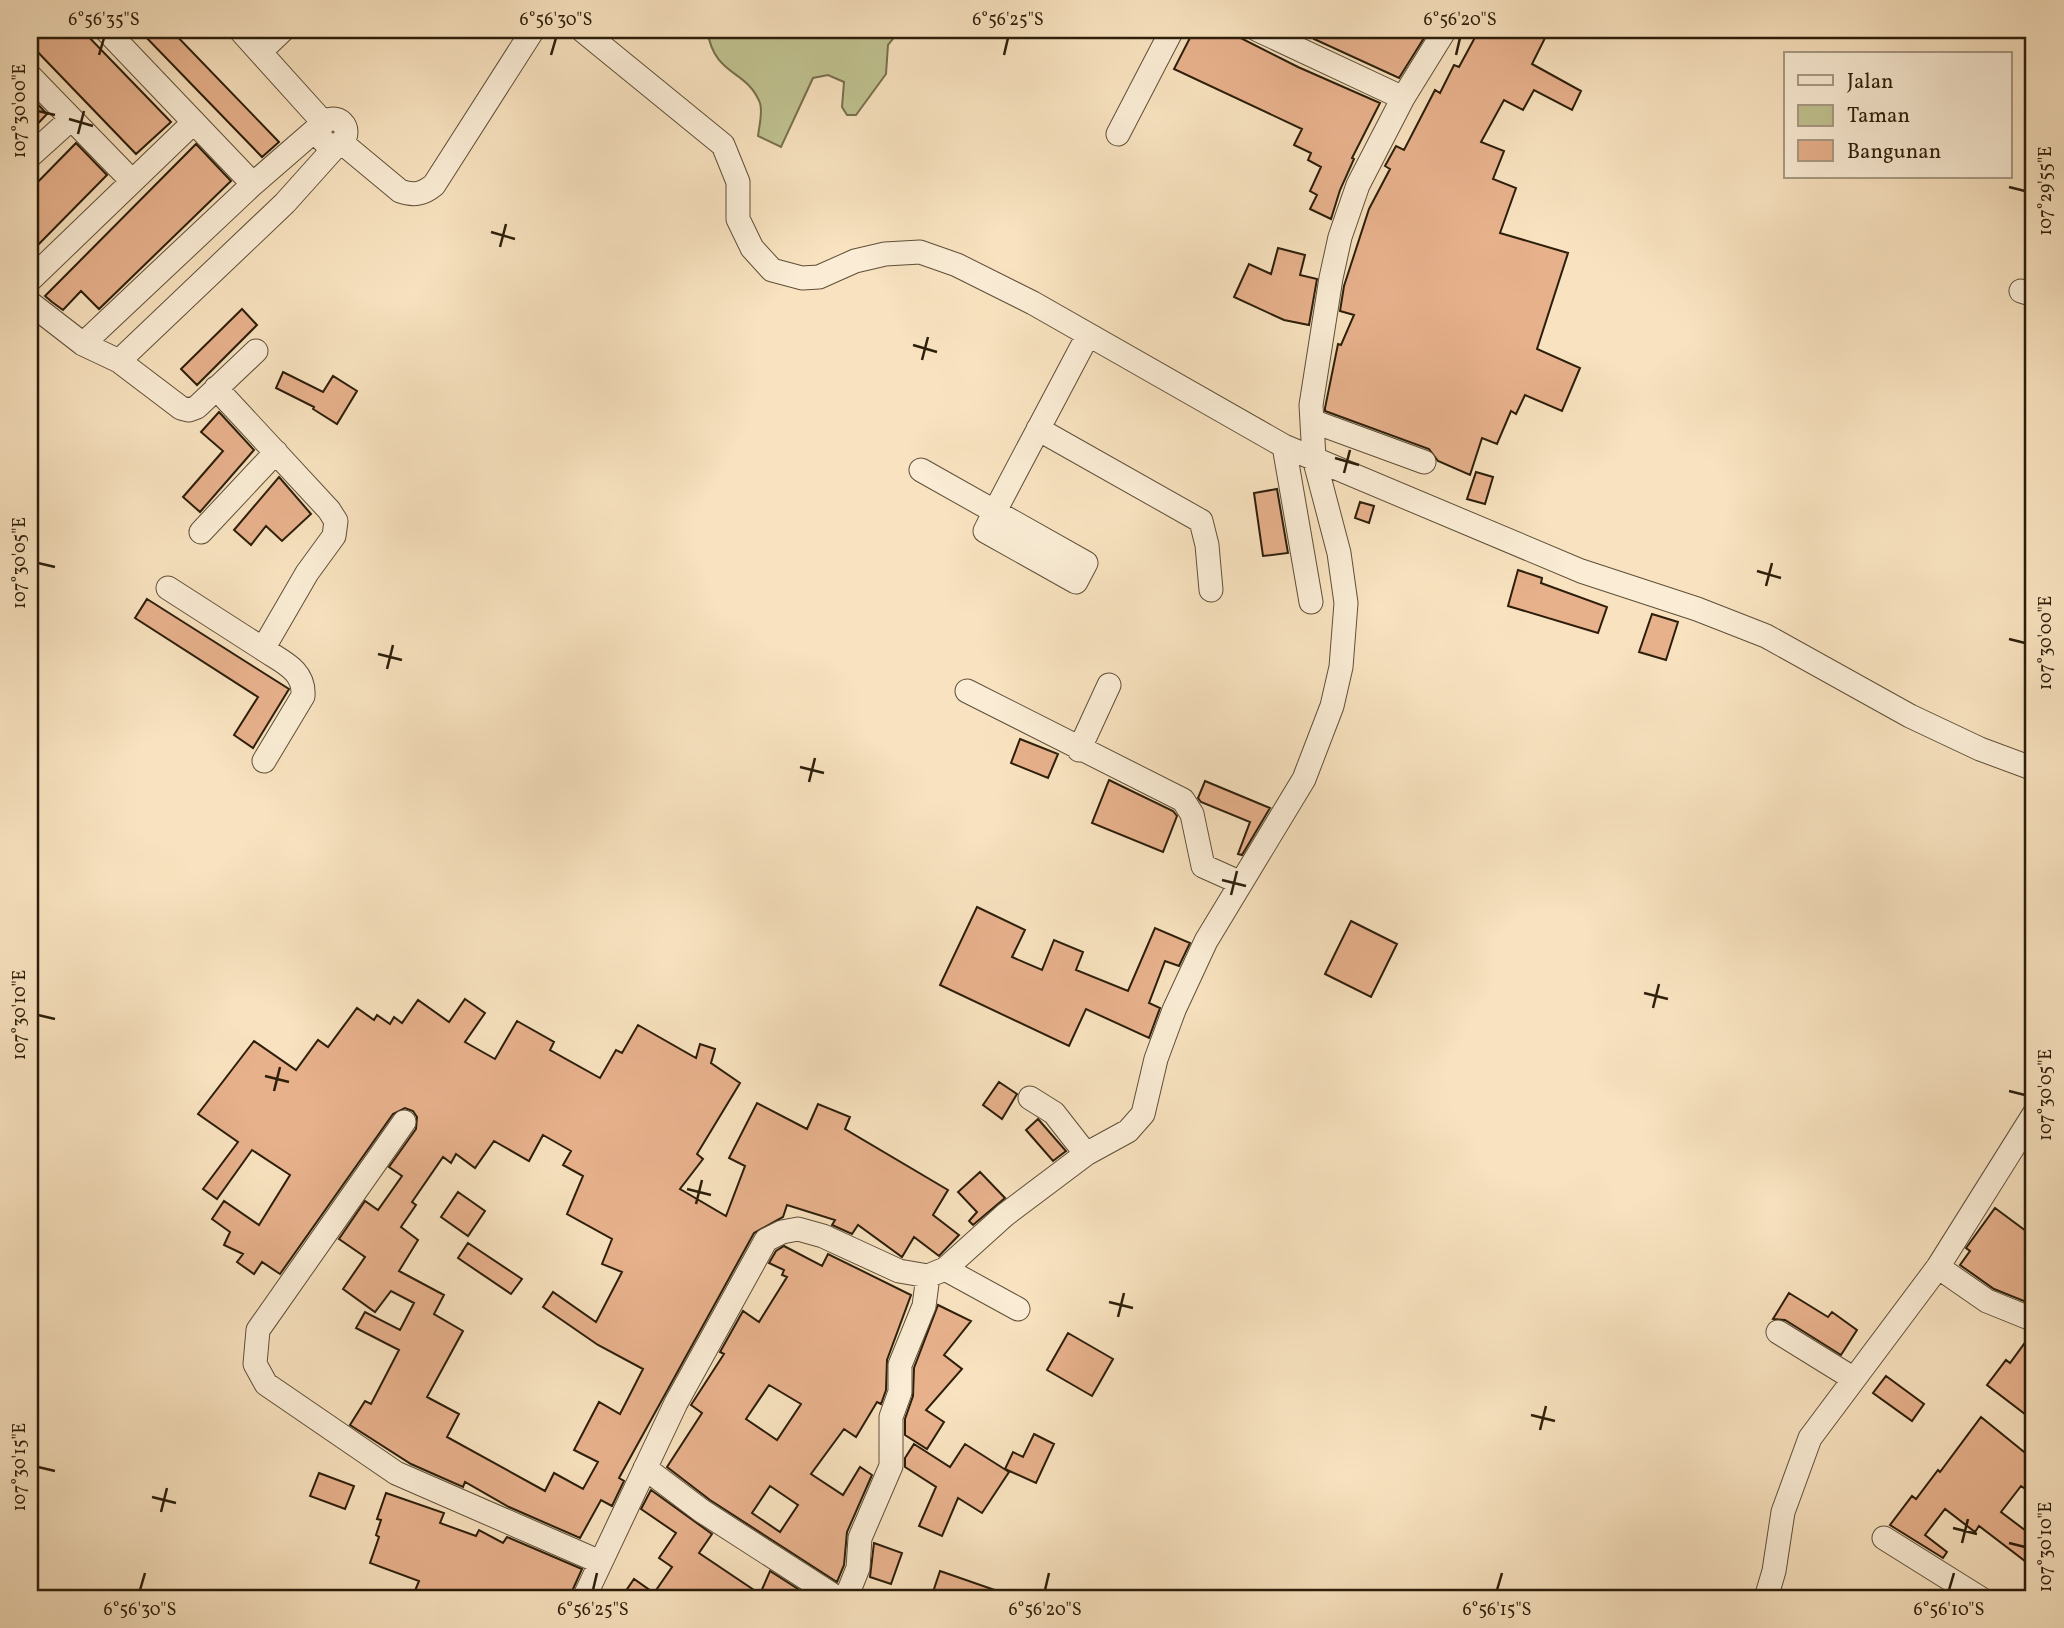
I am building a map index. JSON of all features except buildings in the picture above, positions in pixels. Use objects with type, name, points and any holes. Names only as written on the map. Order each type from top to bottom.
[{"type":"street","points":[[106,30],[253,184]]},
{"type":"street","points":[[240,30],[322,124]]},
{"type":"street","points":[[261,51],[283,30]]},
{"type":"street","points":[[339,143],[400,191],[408,194],[425,192],[434,185],[533,30]]},
{"type":"street","points":[[582,30],[723,145],[738,182],[738,219],[752,248],[772,270],[811,278],[885,254],[920,252],[957,265],[1033,303],[1284,446],[1581,571],[1697,609],[1766,636],[1910,716],[1990,753],[2034,769]]},
{"type":"street","points":[[1118,134],[1172,30]]},
{"type":"street","points":[[1258,30],[1404,98]]},
{"type":"street","points":[[846,1598],[858,1567],[860,1538],[891,1466],[889,1435],[891,1417],[900,1392],[900,1365],[937,1272],[1005,1215],[1086,1154],[1128,1131],[1143,1114],[1156,1059],[1174,1010],[1206,941],[1304,779],[1332,706],[1341,667],[1346,603],[1339,553],[1314,458],[1311,405],[1340,237],[1359,186],[1404,98],[1446,30]]},
{"type":"street","points":[[30,76],[131,180]]},
{"type":"street","points":[[83,344],[253,184],[322,124],[331,118],[343,123],[346,131],[339,143],[285,203],[119,361]]},
{"type":"street","points":[[30,156],[71,119]]},
{"type":"street","points":[[30,280],[194,122]]},
{"type":"street","points":[[30,303],[83,344],[119,361],[181,408],[189,410],[197,407],[256,351]]},
{"type":"street","points":[[921,470],[995,511],[1087,335]]},
{"type":"street","points":[[216,388],[336,521],[334,536],[307,573],[263,649]]},
{"type":"street","points":[[1312,421],[1424,462]]},
{"type":"street","points":[[1038,429],[1201,521],[1205,531],[1211,590]]},
{"type":"street","points":[[1284,446],[1311,602]]},
{"type":"street","points":[[201,532],[276,452]]},
{"type":"street","points":[[168,588],[299,673],[304,684],[303,696],[264,761]]},
{"type":"street","points":[[1079,750],[1109,685]]},
{"type":"street","points":[[967,691],[1079,750],[1183,800],[1192,814],[1203,866],[1241,883]]},
{"type":"street","points":[[1030,1098],[1054,1113],[1086,1154]]},
{"type":"street","points":[[1766,1598],[1774,1571],[1783,1512],[1798,1464],[1810,1438],[1938,1267],[2034,1114]]},
{"type":"street","points":[[404,1122],[258,1330],[255,1364],[266,1384],[396,1473],[600,1562]]},
{"type":"street","points":[[584,1598],[676,1403],[766,1240],[782,1231],[798,1229],[823,1236],[899,1271],[937,1272],[1018,1309]]},
{"type":"street","points":[[1938,1267],[1987,1301],[2034,1320]]},
{"type":"street","points":[[1778,1332],[1854,1378]]},
{"type":"street","points":[[645,1468],[702,1511],[836,1598]]},
{"type":"street","points":[[1884,1538],[1980,1598]]},
{"type":"green space","points":[[707,30],[900,30],[888,45],[886,74],[856,115],[847,115],[842,107],[844,82],[828,75],[813,78],[781,147],[758,136],[760,103],[747,84],[717,57]]}]
